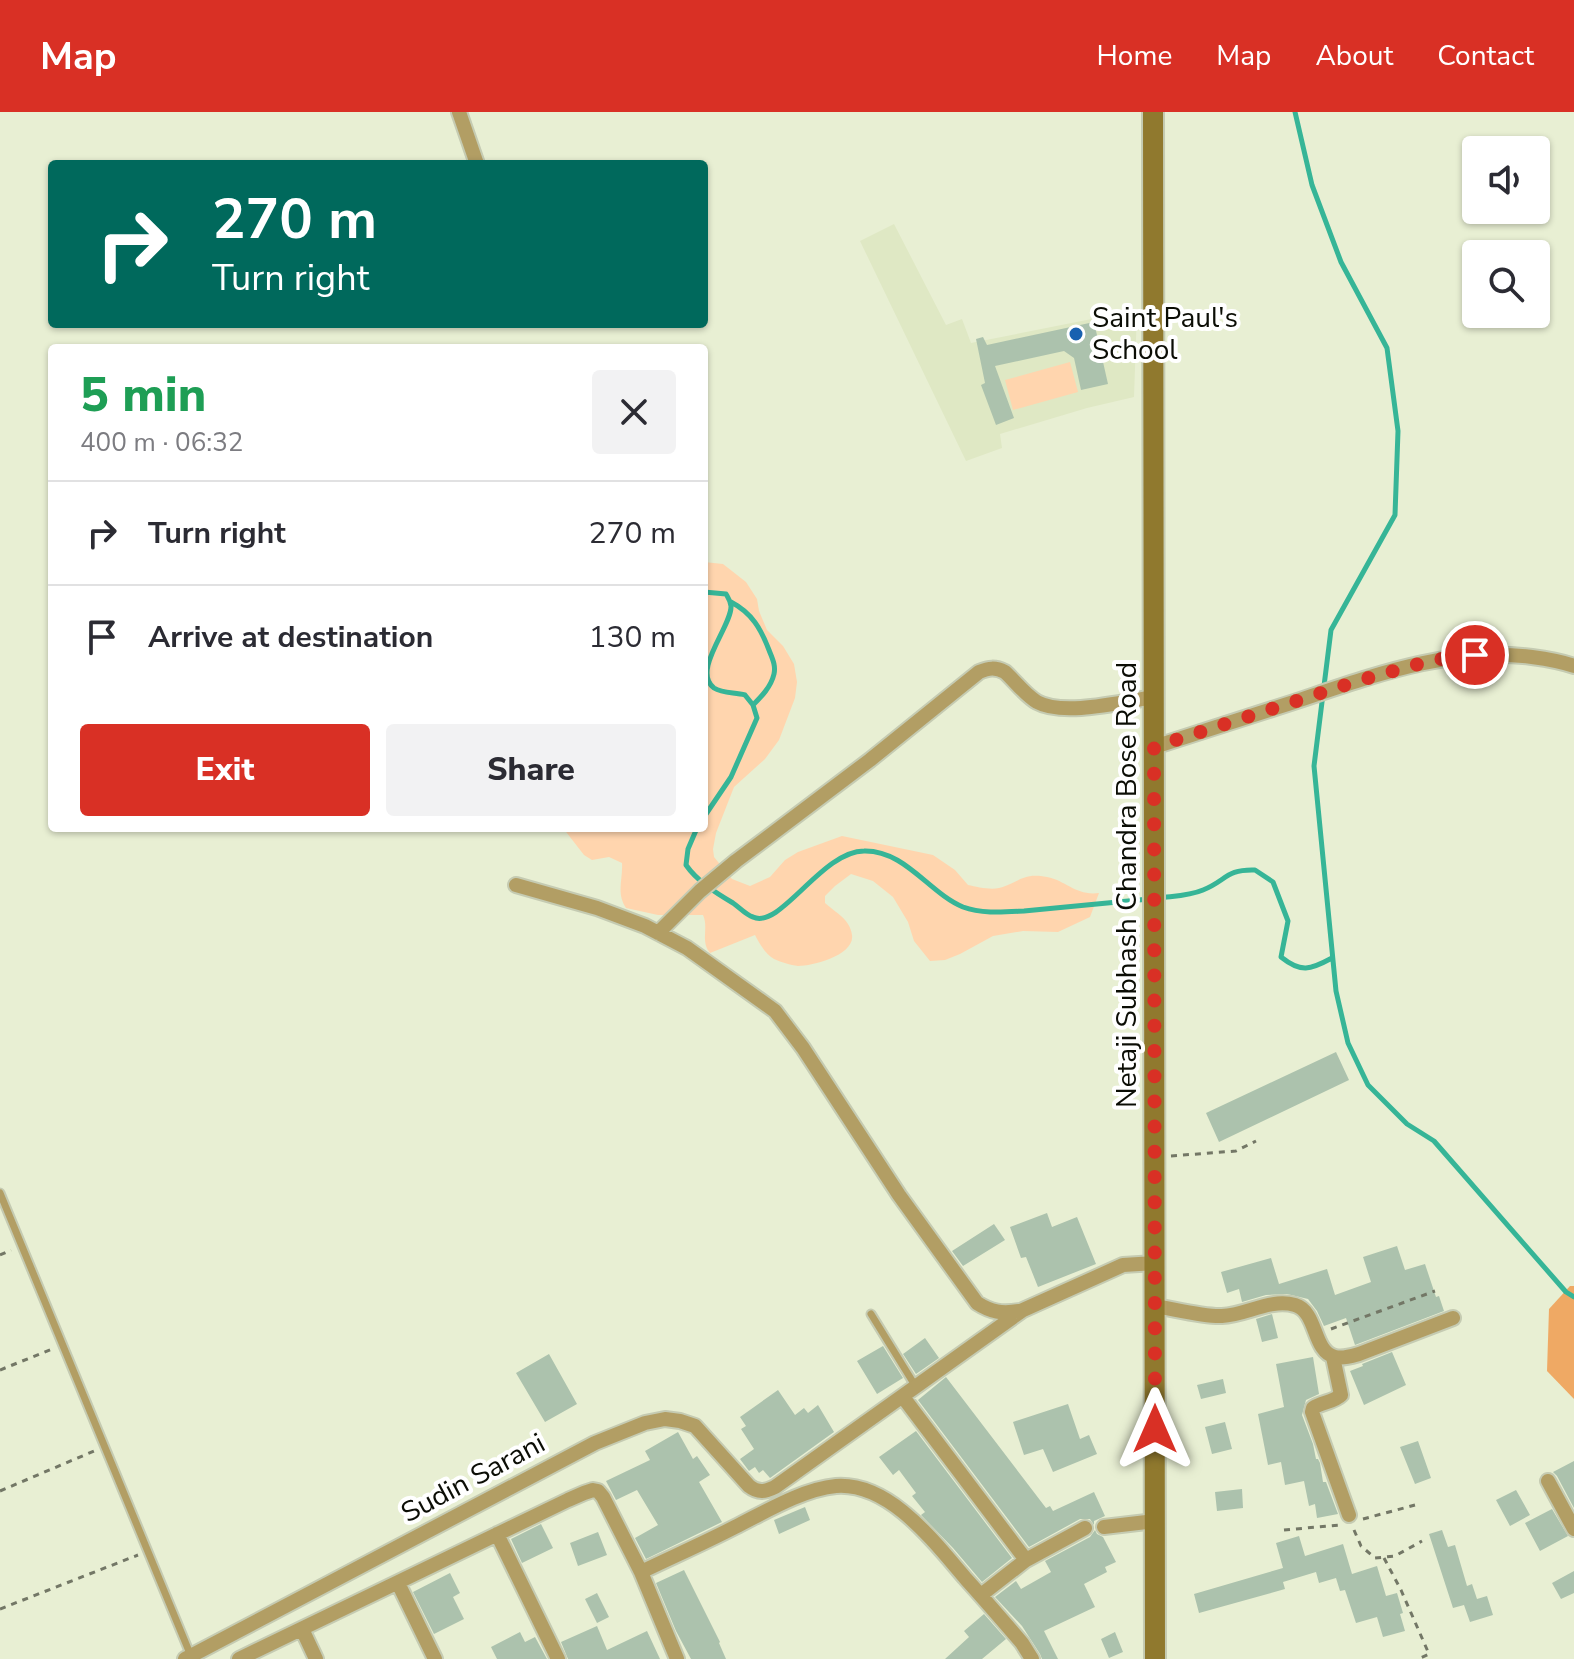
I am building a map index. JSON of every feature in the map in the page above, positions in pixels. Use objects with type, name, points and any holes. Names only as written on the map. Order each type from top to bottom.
[{"type":"street","points":[[459,112],[476,160]]},
{"type":"street","name":"Netaji Subhash Chandra Bose Road","points":[[1153,112],[1155,1659]]},
{"type":"street","points":[[1154,747],[1433,660],[1475,655],[1518,655],[1562,661],[1574,666]]},
{"type":"street","points":[[658,933],[716,878],[985,669],[992,667],[1005,672],[1036,701],[1058,708],[1155,697]]},
{"type":"street","points":[[516,885],[597,908],[645,926],[687,948],[775,1011],[995,1330]]},
{"type":"street","points":[[1026,1560],[903,1397],[1023,1310],[1123,1265],[1155,1263]]},
{"type":"street","points":[[977,1303],[991,1311],[1007,1313],[1023,1310]]},
{"type":"street","points":[[1155,1306],[1223,1316],[1277,1304],[1296,1306],[1307,1313],[1326,1352],[1333,1357],[1359,1354],[1453,1318]]},
{"type":"street","points":[[1333,1357],[1341,1395],[1319,1404],[1312,1412],[1349,1515]]},
{"type":"street","name":"Sudin Sarani","points":[[192,1657],[595,1443],[645,1423],[665,1419],[695,1426],[753,1489],[762,1492],[775,1487],[903,1397]]},
{"type":"street","points":[[1548,1481],[1574,1529]]},
{"type":"street","points":[[641,1572],[784,1503],[818,1490],[852,1486],[868,1491],[900,1510],[927,1533],[1022,1643],[1032,1659]]},
{"type":"street","points":[[239,1659],[593,1490],[598,1491],[641,1572],[677,1659]]},
{"type":"street","points":[[1104,1527],[1155,1521]]},
{"type":"street","points":[[981,1595],[1026,1560],[1085,1528]]},
{"type":"street","points":[[497,1534],[558,1659]]},
{"type":"street","points":[[398,1583],[435,1659]]},
{"type":"street","points":[[302,1629],[316,1659]]},
{"type":"lane","points":[[0,1193],[192,1657]]},
{"type":"lane","points":[[871,1314],[916,1387]]},
{"type":"path","points":[[1155,1157],[1236,1151],[1256,1141]]},
{"type":"path","points":[[1316,1334],[1435,1291]]},
{"type":"path","points":[[0,1370],[62,1345]]},
{"type":"path","points":[[0,1491],[105,1446]]},
{"type":"path","points":[[1349,1515],[1361,1546],[1375,1558],[1395,1556],[1422,1541]]},
{"type":"path","points":[[0,1609],[149,1550]]},
{"type":"path","points":[[1384,1558],[1429,1654],[1418,1659]]},
{"type":"shaded area","name":"Saint Paul's School","points":[[894,224],[946,325],[962,319],[971,343],[1137,310],[1134,397],[1000,434],[1002,448],[966,461],[860,241]]},
{"type":"shaded area","points":[[1070,362],[1078,392],[1013,410],[1005,380]]},
{"type":"shaded area","points":[[708,562],[723,564],[746,582],[757,599],[767,630],[783,646],[794,664],[797,682],[795,698],[779,740],[765,759],[734,787],[716,833],[714,857],[732,879],[750,886],[770,877],[785,860],[798,852],[842,836],[933,855],[955,870],[968,885],[995,889],[1026,877],[1039,876],[1084,892],[1099,893],[1090,917],[1058,932],[1023,931],[993,936],[945,960],[930,961],[914,941],[908,922],[893,897],[873,881],[851,874],[825,896],[825,903],[848,925],[851,942],[832,958],[798,966],[771,957],[755,935],[710,953],[703,915],[658,915],[626,908],[621,892],[622,863],[609,857],[592,860],[584,855],[566,832],[708,832]]},
{"type":"shaded area","points":[[1570,1286],[1574,1286],[1574,1399],[1547,1371],[1549,1309]]},
{"type":"building","points":[[1094,322],[1108,384],[1081,390],[1074,358],[1064,351],[995,366],[1014,418],[996,425],[981,385],[985,383],[976,339],[983,337],[987,345]]},
{"type":"building","points":[[1336,1052],[1349,1080],[1219,1142],[1206,1113]]},
{"type":"building","points":[[1047,1213],[1052,1227],[1077,1217],[1096,1264],[1038,1287],[1026,1257],[1021,1258],[1010,1227]]},
{"type":"building","points":[[994,1224],[1005,1240],[963,1266],[952,1251]]},
{"type":"building","points":[[1397,1246],[1405,1270],[1425,1264],[1444,1311],[1355,1345],[1346,1318],[1324,1326],[1308,1299],[1287,1294],[1266,1295],[1242,1302],[1239,1289],[1227,1293],[1221,1272],[1271,1258],[1279,1284],[1327,1269],[1335,1295],[1371,1282],[1363,1257]]},
{"type":"building","points":[[1272,1314],[1278,1338],[1262,1342],[1256,1319]]},
{"type":"building","points":[[925,1338],[939,1358],[916,1374],[903,1354]]},
{"type":"building","points":[[883,1346],[903,1378],[877,1394],[857,1361]]},
{"type":"building","points":[[1392,1352],[1406,1385],[1364,1405],[1350,1371]]},
{"type":"building","points":[[549,1354],[577,1404],[545,1422],[516,1373]]},
{"type":"building","points":[[1313,1357],[1319,1394],[1306,1400],[1302,1415],[1320,1463],[1323,1482],[1326,1482],[1338,1514],[1317,1518],[1315,1504],[1309,1506],[1304,1481],[1285,1485],[1281,1462],[1268,1465],[1258,1414],[1284,1407],[1276,1364]]},
{"type":"building","points":[[946,1377],[1046,1508],[1050,1506],[1053,1511],[1094,1492],[1105,1516],[1094,1521],[1094,1525],[1090,1519],[1080,1519],[1029,1547],[918,1400]]},
{"type":"building","points":[[1223,1379],[1226,1393],[1201,1399],[1197,1385]]},
{"type":"building","points":[[778,1390],[795,1415],[804,1408],[808,1413],[818,1405],[834,1432],[770,1478],[763,1470],[759,1473],[755,1467],[749,1471],[740,1459],[754,1449],[741,1429],[746,1426],[740,1417]]},
{"type":"building","points":[[1068,1404],[1080,1439],[1089,1435],[1097,1454],[1053,1472],[1043,1449],[1024,1455],[1013,1422]]},
{"type":"building","points":[[1225,1422],[1232,1449],[1212,1454],[1205,1427]]},
{"type":"building","points":[[916,1431],[1012,1558],[982,1582],[921,1515],[925,1512],[912,1496],[916,1493],[899,1470],[893,1475],[879,1457]]},
{"type":"building","points":[[678,1432],[693,1459],[697,1456],[710,1475],[699,1482],[722,1522],[646,1559],[635,1538],[658,1525],[637,1490],[616,1500],[606,1481],[650,1460],[645,1451]]},
{"type":"building","points":[[1418,1441],[1431,1478],[1415,1484],[1400,1447]]},
{"type":"building","points":[[1574,1461],[1574,1508],[1553,1472]]},
{"type":"building","points":[[1242,1489],[1243,1508],[1217,1511],[1215,1492]]},
{"type":"building","points":[[1516,1490],[1530,1515],[1510,1526],[1496,1500]]},
{"type":"building","points":[[805,1507],[810,1520],[779,1534],[774,1520]]},
{"type":"building","points":[[1552,1509],[1568,1536],[1540,1551],[1525,1523]]},
{"type":"building","points":[[541,1524],[553,1548],[522,1563],[511,1539]]},
{"type":"building","points":[[1095,1530],[1103,1537],[1116,1562],[1105,1567],[1107,1572],[1084,1584],[1095,1607],[1044,1631],[1058,1659],[1042,1659],[1022,1626],[995,1597],[1016,1581],[1021,1589],[1051,1572],[1045,1561],[1090,1537]]},
{"type":"building","points":[[1442,1530],[1448,1547],[1455,1545],[1467,1586],[1472,1584],[1477,1599],[1487,1596],[1493,1615],[1470,1622],[1464,1605],[1453,1608],[1429,1534]]},
{"type":"building","points":[[598,1532],[607,1555],[578,1566],[570,1543]]},
{"type":"building","points":[[1299,1536],[1305,1556],[1343,1544],[1352,1574],[1377,1566],[1386,1596],[1397,1593],[1405,1631],[1383,1637],[1377,1617],[1356,1623],[1345,1590],[1340,1591],[1336,1578],[1319,1583],[1316,1572],[1283,1582],[1285,1589],[1199,1613],[1194,1594],[1283,1568],[1276,1543]]},
{"type":"building","points":[[684,1570],[726,1659],[691,1659],[676,1631],[656,1583]]},
{"type":"building","points":[[1574,1571],[1574,1593],[1561,1599],[1552,1583]]},
{"type":"building","points":[[450,1573],[460,1593],[453,1597],[464,1619],[434,1634],[413,1592]]},
{"type":"building","points":[[597,1593],[609,1617],[597,1623],[585,1599]]},
{"type":"building","points":[[984,1614],[1006,1639],[982,1659],[945,1659],[969,1637],[964,1631]]},
{"type":"building","points":[[597,1626],[607,1650],[647,1631],[660,1659],[568,1659],[561,1642]]},
{"type":"building","points":[[520,1632],[525,1642],[535,1637],[547,1659],[497,1659],[491,1647]]},
{"type":"building","points":[[1115,1632],[1123,1652],[1109,1658],[1101,1639]]},
{"type":"waterway","points":[[1295,112],[1312,185],[1341,262],[1387,348],[1398,431],[1395,515],[1331,630],[1314,766],[1336,991],[1348,1043],[1368,1085],[1407,1124],[1434,1141],[1566,1292],[1574,1297]]},
{"type":"waterway","points":[[708,592],[726,594],[731,606],[708,667]]},
{"type":"waterway","points":[[731,602],[755,622],[774,665],[771,683],[753,705]]},
{"type":"waterway","points":[[708,680],[718,690],[745,695],[753,705],[757,718],[731,777],[708,811]]},
{"type":"waterway","points":[[695,832],[688,849],[686,865],[707,886],[753,917],[764,918],[776,912],[833,863],[848,854],[864,851],[892,857],[951,901],[978,911],[1024,911],[1149,899]]},
{"type":"waterway","points":[[1159,898],[1198,892],[1232,874],[1255,870],[1273,882],[1288,921],[1281,957],[1300,968],[1318,965],[1332,958]]},
{"type":"place","name":"Saint Paul's School","points":[[1076,334]]},
{"type":"route","points":[[1155,1429],[1154,747],[1361,680],[1433,660],[1475,655]]}]
